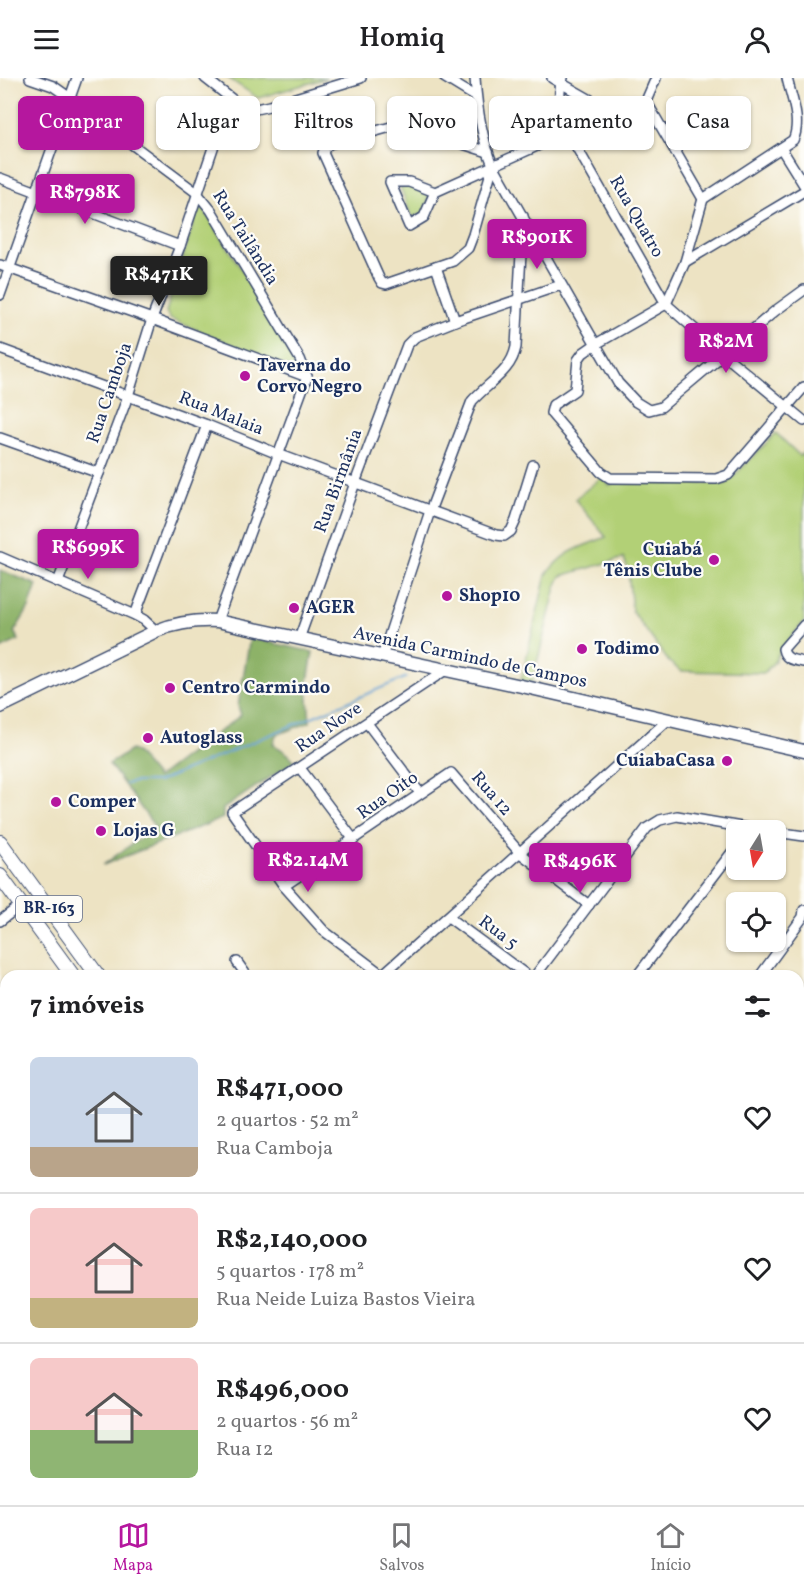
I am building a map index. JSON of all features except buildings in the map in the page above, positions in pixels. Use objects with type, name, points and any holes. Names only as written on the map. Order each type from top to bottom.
[{"type":"highway","name":"BR-163","points":[[0,842],[94,970]]},
{"type":"highway","name":"BR-163","points":[[0,876],[70,970]]},
{"type":"main road","name":"Avenida Carmindo de Campos","points":[[0,707],[156,631],[190,621],[217,621],[533,689],[804,751]]},
{"type":"street","name":"Rua Tailândia","points":[[30,78],[53,86],[67,96]]},
{"type":"street","points":[[71,96],[77,78]]},
{"type":"street","points":[[205,78],[228,96]]},
{"type":"street","name":"Rua Camboja","points":[[260,108],[362,78]]},
{"type":"street","points":[[445,78],[474,96]]},
{"type":"street","points":[[475,78],[476,96]]},
{"type":"street","points":[[552,78],[562,80],[587,96]]},
{"type":"street","points":[[648,96],[656,78]]},
{"type":"street","points":[[787,78],[797,124],[792,140],[703,199],[685,262],[666,304],[583,353],[578,360],[575,390],[553,405],[551,413],[601,472],[610,478],[716,479],[728,475],[804,387]]},
{"type":"street","name":"Rua Quatro","points":[[561,96],[562,80]]},
{"type":"street","points":[[477,103],[483,137],[493,165],[618,383],[636,402],[649,410],[661,407],[775,311],[804,290]]},
{"type":"street","points":[[654,115],[703,199]]},
{"type":"street","points":[[488,152],[419,130],[398,126],[329,144],[323,153],[379,279],[386,284],[453,261],[468,248],[493,165]]},
{"type":"street","points":[[781,148],[804,185]]},
{"type":"street","points":[[0,295],[5,267],[51,150]]},
{"type":"street","name":"Rua Tailândia","points":[[140,150],[197,193],[211,210],[300,359],[306,382]]},
{"type":"street","name":"Rua Camboja","points":[[58,582],[128,396],[152,319],[180,246],[212,150]]},
{"type":"street","points":[[435,192],[410,182],[390,182],[409,226],[424,217],[435,192],[527,150]]},
{"type":"street","name":"Rua Quatro","points":[[578,150],[666,304],[804,422]]},
{"type":"street","points":[[0,178],[180,246]]},
{"type":"street","points":[[685,262],[804,191]]},
{"type":"street","points":[[382,657],[430,511],[472,400],[506,370],[514,358],[523,215]]},
{"type":"street","points":[[5,267],[152,319],[306,382],[217,621]]},
{"type":"street","points":[[436,267],[455,321],[561,285]]},
{"type":"street","name":"Rua Birmânia","points":[[299,639],[407,345],[415,337],[455,321]]},
{"type":"street","name":"Rua Malaia","points":[[0,349],[504,537],[511,531],[516,520],[533,465]]},
{"type":"street","points":[[135,615],[207,425]]},
{"type":"street","points":[[0,438],[99,473]]},
{"type":"street","points":[[0,557],[135,615],[156,631]]},
{"type":"street","points":[[804,625],[783,649],[788,659],[804,663]]},
{"type":"street","name":"Rua Nove","points":[[284,886],[232,812],[444,671]]},
{"type":"street","points":[[390,970],[669,720]]},
{"type":"street","points":[[367,723],[420,793]]},
{"type":"street","points":[[300,768],[354,840]]},
{"type":"street","name":"Rua 12","points":[[451,773],[520,853],[589,905]]},
{"type":"street","name":"Rua Oito","points":[[284,886],[451,773]]},
{"type":"street","points":[[540,970],[647,828],[660,820],[676,816],[726,826]]},
{"type":"street","points":[[786,833],[804,836]]},
{"type":"street","points":[[642,970],[726,860]]},
{"type":"street","points":[[284,886],[324,931],[375,970]]},
{"type":"street","points":[[0,921],[21,905]]},
{"type":"street","points":[[764,970],[803,917],[804,910]]},
{"type":"street","name":"Rua 5","points":[[448,917],[520,970]]},
{"type":"street","points":[[237,962],[243,970]]},
{"type":"green space","points":[[228,78],[327,78],[260,97]]},
{"type":"green space","points":[[410,186],[430,195],[424,213],[412,218],[400,187]]},
{"type":"green space","points":[[199,205],[205,211],[300,363],[294,370],[170,319],[166,312]]},
{"type":"green space","name":"Cuiabá Tênis Clube","points":[[776,433],[800,456],[804,452],[804,622],[764,673],[681,671],[669,662],[632,611],[628,570],[624,558],[561,576],[556,587],[532,683],[521,680],[546,575],[566,555],[606,537],[575,499],[603,476],[609,485],[618,482],[726,484]]},
{"type":"green space","points":[[0,570],[37,585],[29,608],[14,632],[19,640],[0,649]]},
{"type":"green space","points":[[250,638],[313,652],[307,687],[310,722],[276,735],[273,744],[287,753],[294,761],[223,809],[223,818],[103,865],[155,827],[109,764],[131,750],[136,752],[157,778],[241,715],[238,706]]},
{"type":"waterway","points":[[126,784],[158,782],[407,677]]},
{"type":"place","name":"Taverna do Corvo Negro","points":[[245,376]]},
{"type":"place","name":"Cuiabá Tênis Clube","points":[[714,560]]},
{"type":"place","name":"Shop10","points":[[447,596]]},
{"type":"place","name":"AGER","points":[[294,608]]},
{"type":"place","name":"Todimo","points":[[582,649]]},
{"type":"place","name":"Centro Carmindo","points":[[170,688]]},
{"type":"place","name":"Autoglass","points":[[148,738]]},
{"type":"place","name":"CuiabaCasa","points":[[727,761]]},
{"type":"place","name":"Comper","points":[[56,802]]},
{"type":"place","name":"Lojas G","points":[[101,831]]}]
